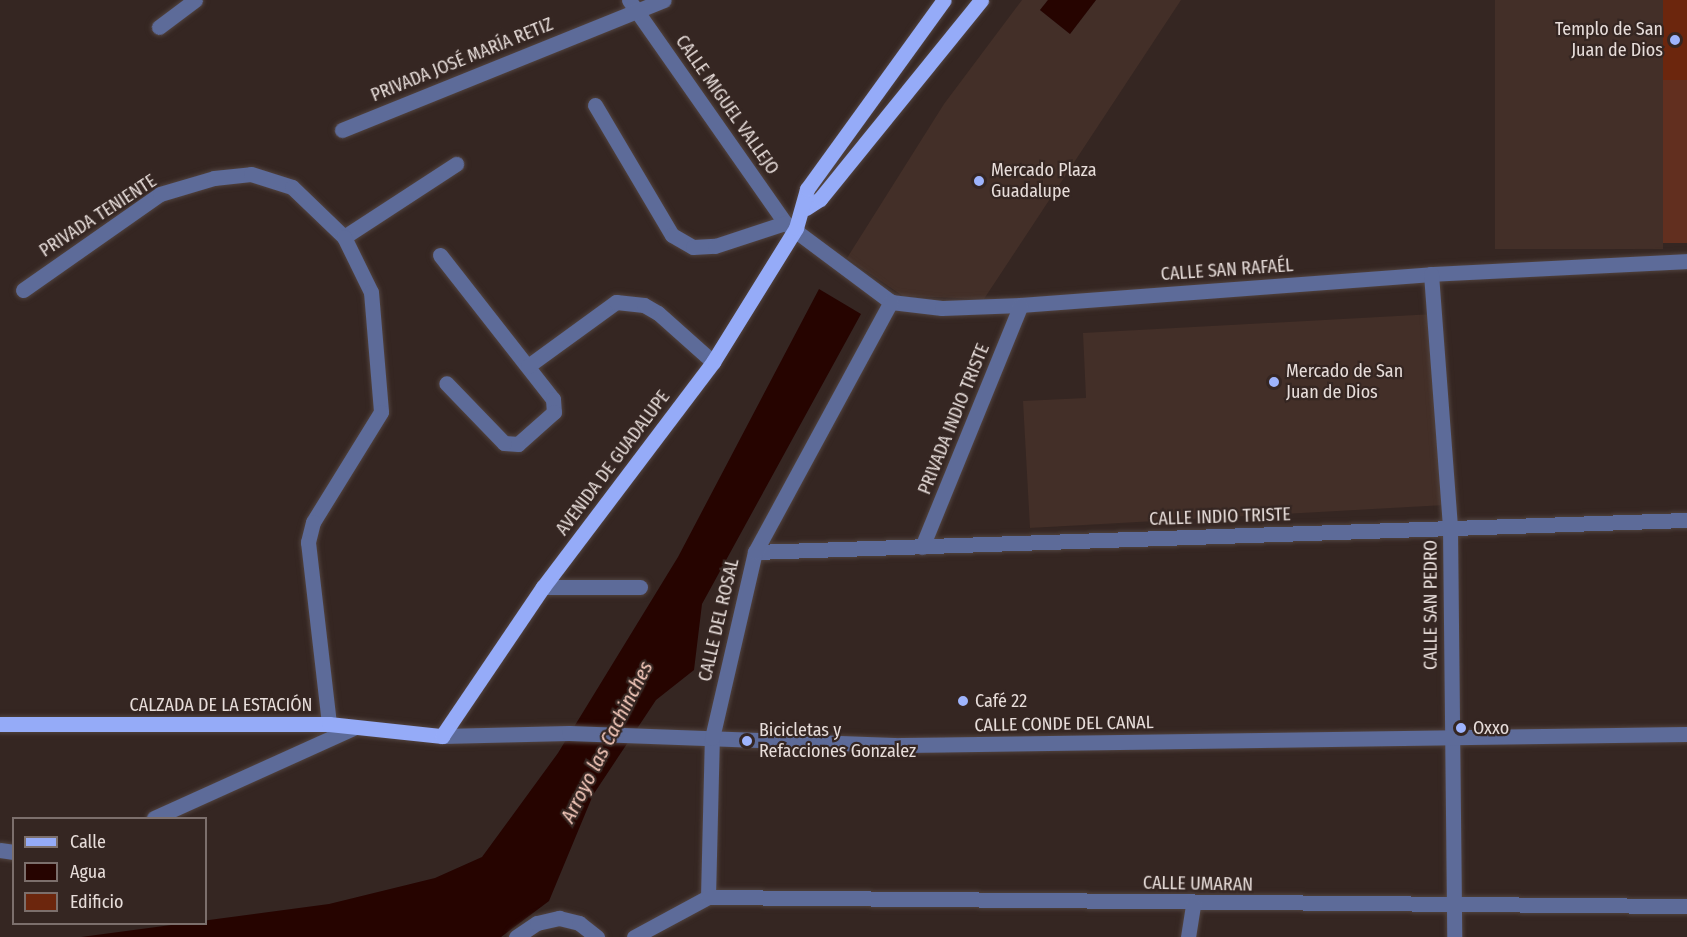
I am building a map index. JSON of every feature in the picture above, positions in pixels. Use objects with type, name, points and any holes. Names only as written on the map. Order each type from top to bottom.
[{"type":"main road","name":"AVENIDA DE GUADALUPE","points":[[806,208],[807,189],[944,0]]},
{"type":"main road","name":"AVENIDA DE GUADALUPE","points":[[442,736],[543,587],[713,362],[790,225],[858,154],[981,0]]},
{"type":"main road","name":"CALZADA DE LA ESTACIÓN","points":[[0,724],[329,724],[442,736]]},
{"type":"street","points":[[159,27],[195,0]]},
{"type":"street","name":"PRIVADA JOSÉ MARÍA RETIZ","points":[[342,130],[633,5],[664,0]]},
{"type":"street","name":"CALLE MIGUEL VALLEJO","points":[[633,5],[790,225]]},
{"type":"street","points":[[595,105],[672,235],[693,247],[715,246],[790,225],[886,299]]},
{"type":"street","points":[[344,237],[456,164]]},
{"type":"street","name":"PRIVADA TENIENTE","points":[[23,290],[160,194],[214,178],[251,174],[292,187],[344,237],[371,292],[381,412],[313,522],[308,542],[329,724]]},
{"type":"street","points":[[440,255],[554,399],[554,412],[518,444],[504,443],[446,382]]},
{"type":"street","name":"CALLE SAN RAFAÉL","points":[[886,299],[942,308],[1021,305],[1431,274],[1687,261]]},
{"type":"street","name":"CALLE SAN PEDRO","points":[[1431,274],[1450,528],[1455,937]]},
{"type":"street","name":"CALLE DEL ROSAL","points":[[708,897],[712,738],[755,552],[886,299]]},
{"type":"street","points":[[528,366],[616,302],[644,305],[658,313],[713,362]]},
{"type":"street","name":"PRIVADA INDIO TRISTE","points":[[922,547],[1021,305]]},
{"type":"street","name":"CALLE INDIO TRISTE","points":[[755,552],[1687,520]]},
{"type":"street","points":[[543,587],[640,587]]},
{"type":"street","points":[[158,817],[353,728]]},
{"type":"street","name":"CALLE CONDE DEL CANAL","points":[[442,736],[569,733],[901,745],[1687,734]]},
{"type":"street","points":[[634,937],[708,897]]},
{"type":"street","name":"CALLE UMARAN","points":[[708,897],[1454,907],[1687,906]]},
{"type":"street","points":[[1188,937],[1193,904]]},
{"type":"street","points":[[516,937],[537,923],[559,918],[579,923],[597,937]]},
{"type":"shaded area","name":"Mercado Plaza Guadalupe","points":[[1022,0],[1048,0],[1040,10],[1070,34],[1096,0],[1181,0],[984,299],[903,296],[847,258],[944,104]]},
{"type":"shaded area","points":[[1495,0],[1663,0],[1663,249],[1495,249]]},
{"type":"shaded area","points":[[1663,80],[1687,80],[1687,243],[1663,243]]},
{"type":"shaded area","name":"Mercado de San Juan de Dios","points":[[1434,314],[1445,505],[1030,528],[1023,401],[1086,398],[1083,333]]},
{"type":"water","points":[[1048,0],[1096,0],[1070,34],[1040,10]]},
{"type":"water","name":"Arroyo las Cachinches","points":[[819,289],[861,314],[702,604],[694,670],[656,700],[593,795],[549,901],[501,937],[81,937],[171,925],[207,925],[207,920],[329,904],[435,878],[482,857],[558,753],[678,557]]},
{"type":"building","name":"Templo de San Juan de Dios","points":[[1663,0],[1687,0],[1687,80],[1663,80]]},
{"type":"place","name":"Templo de San Juan de Dios","points":[[1675,40]]},
{"type":"place","name":"Mercado Plaza Guadalupe","points":[[979,181]]},
{"type":"place","name":"Mercado de San Juan de Dios","points":[[1274,382]]},
{"type":"place","name":"Café 22","points":[[963,701]]},
{"type":"place","name":"Oxxo","points":[[1461,728]]},
{"type":"place","name":"Bicicletas y Refacciones Gonzalez","points":[[747,741]]}]
